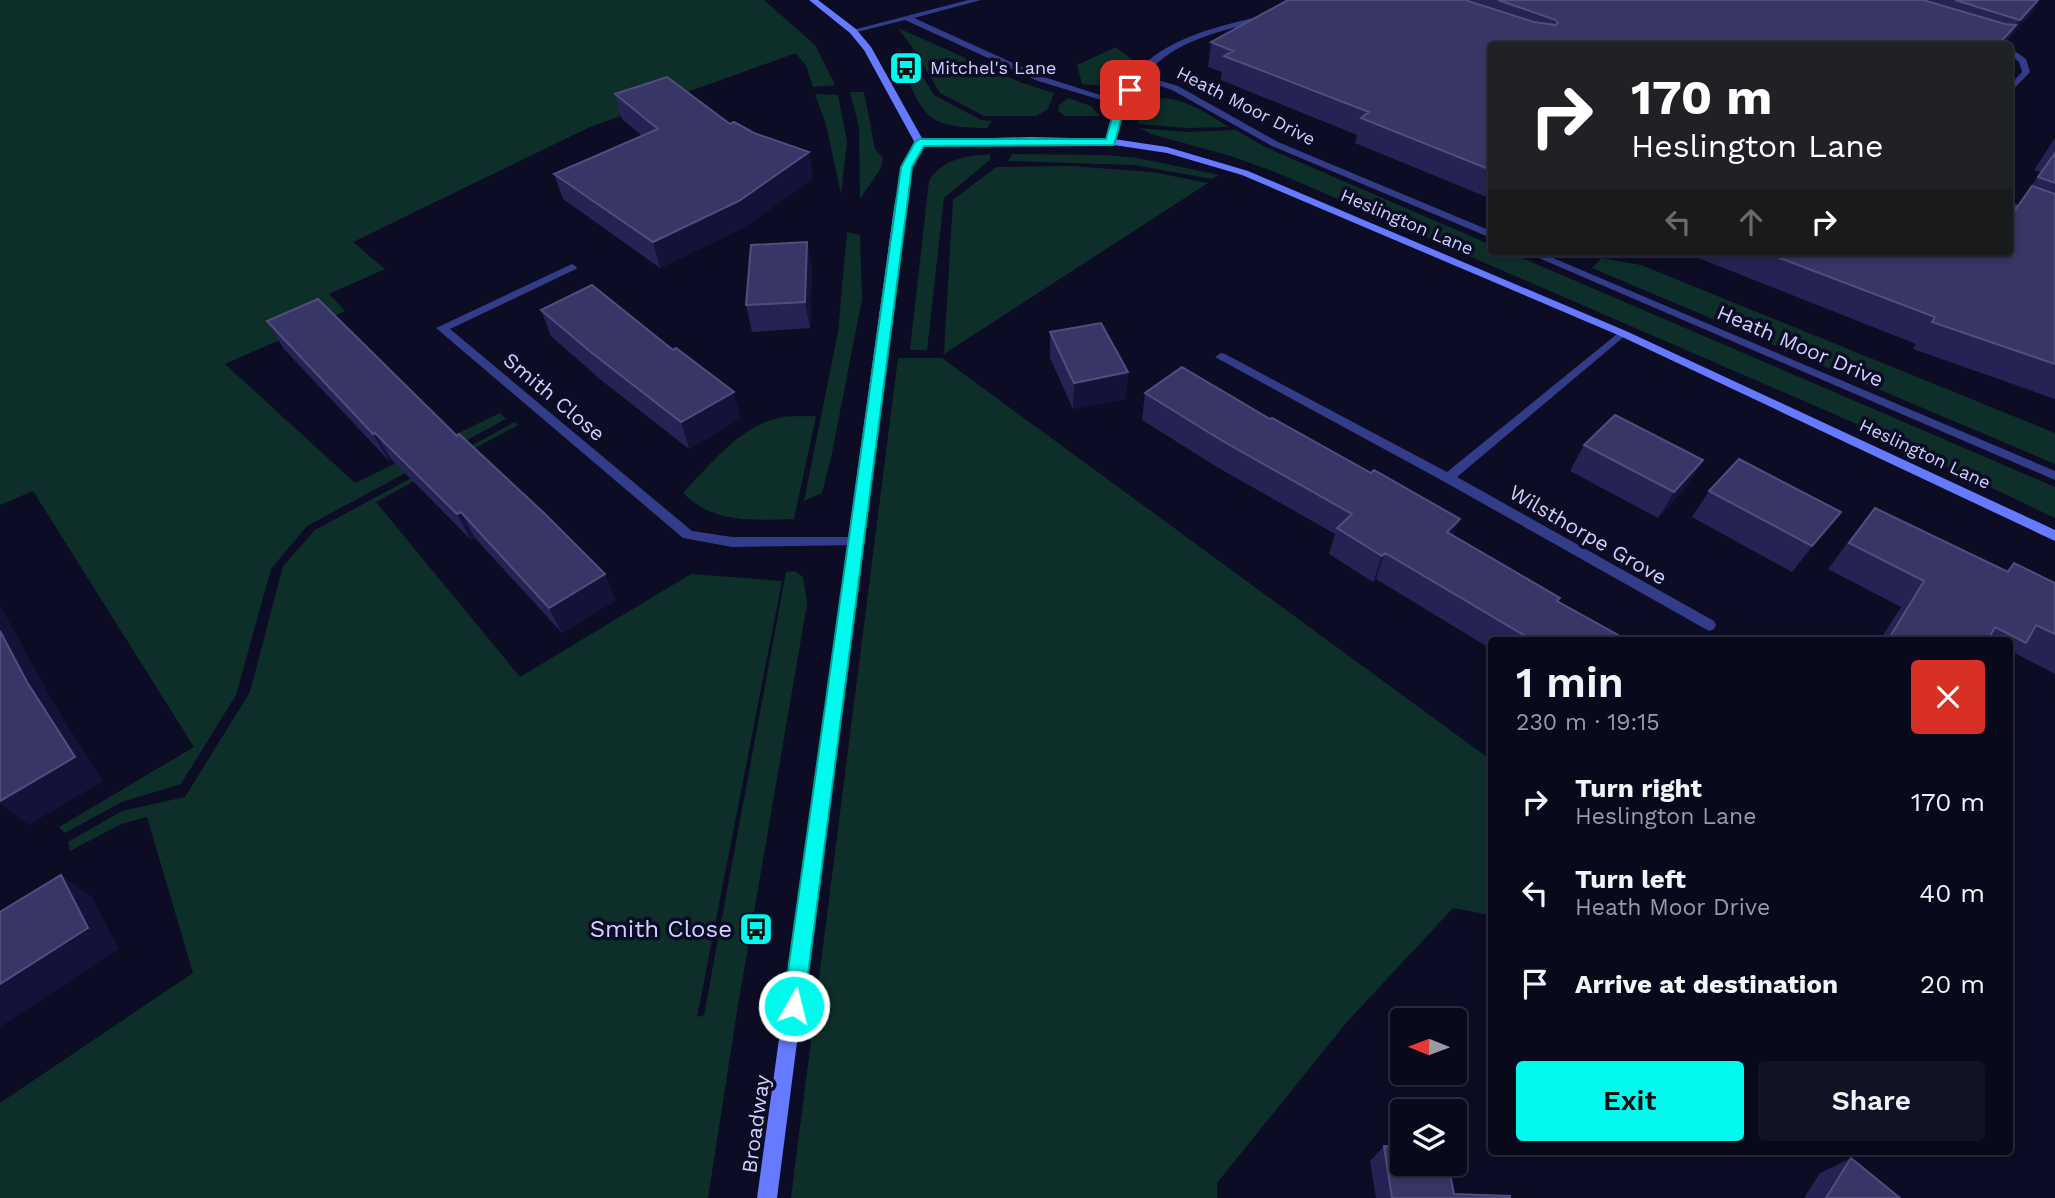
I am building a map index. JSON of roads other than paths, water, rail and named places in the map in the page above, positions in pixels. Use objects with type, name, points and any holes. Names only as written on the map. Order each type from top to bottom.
[{"type":"street","points":[[813,0],[853,31],[868,49],[889,82],[920,142]]},
{"type":"street","points":[[853,31],[977,0]]},
{"type":"street","name":"Heath Moor Drive","points":[[1110,142],[1121,103],[1138,76],[1162,52],[1211,32],[1274,15]]},
{"type":"street","points":[[907,18],[1041,79],[1121,103]]},
{"type":"street","points":[[2013,53],[2023,61],[2026,72],[2013,87]]},
{"type":"street","name":"Heath Moor Drive","points":[[1138,76],[1175,88],[1275,144],[1488,235]]},
{"type":"street","name":"Heslington Lane","points":[[920,142],[1110,142],[1182,154],[1245,173],[1622,333],[2055,536]]},
{"type":"street","name":"Broadway","points":[[767,1198],[899,208],[906,167],[920,142]]},
{"type":"street","points":[[2013,206],[2055,221]]},
{"type":"street","name":"Heath Moor Drive","points":[[1539,256],[2055,476]]},
{"type":"street","name":"Smith Close","points":[[572,267],[442,328],[688,535],[732,542],[855,542]]},
{"type":"street","points":[[1448,478],[1622,333]]},
{"type":"street","name":"Wilsthorpe Grove","points":[[1221,357],[1448,478],[1709,625]]},
{"type":"place","name":"Mitchel's Lane","points":[[906,68]]},
{"type":"place","name":"Smith Close","points":[[756,929]]}]
